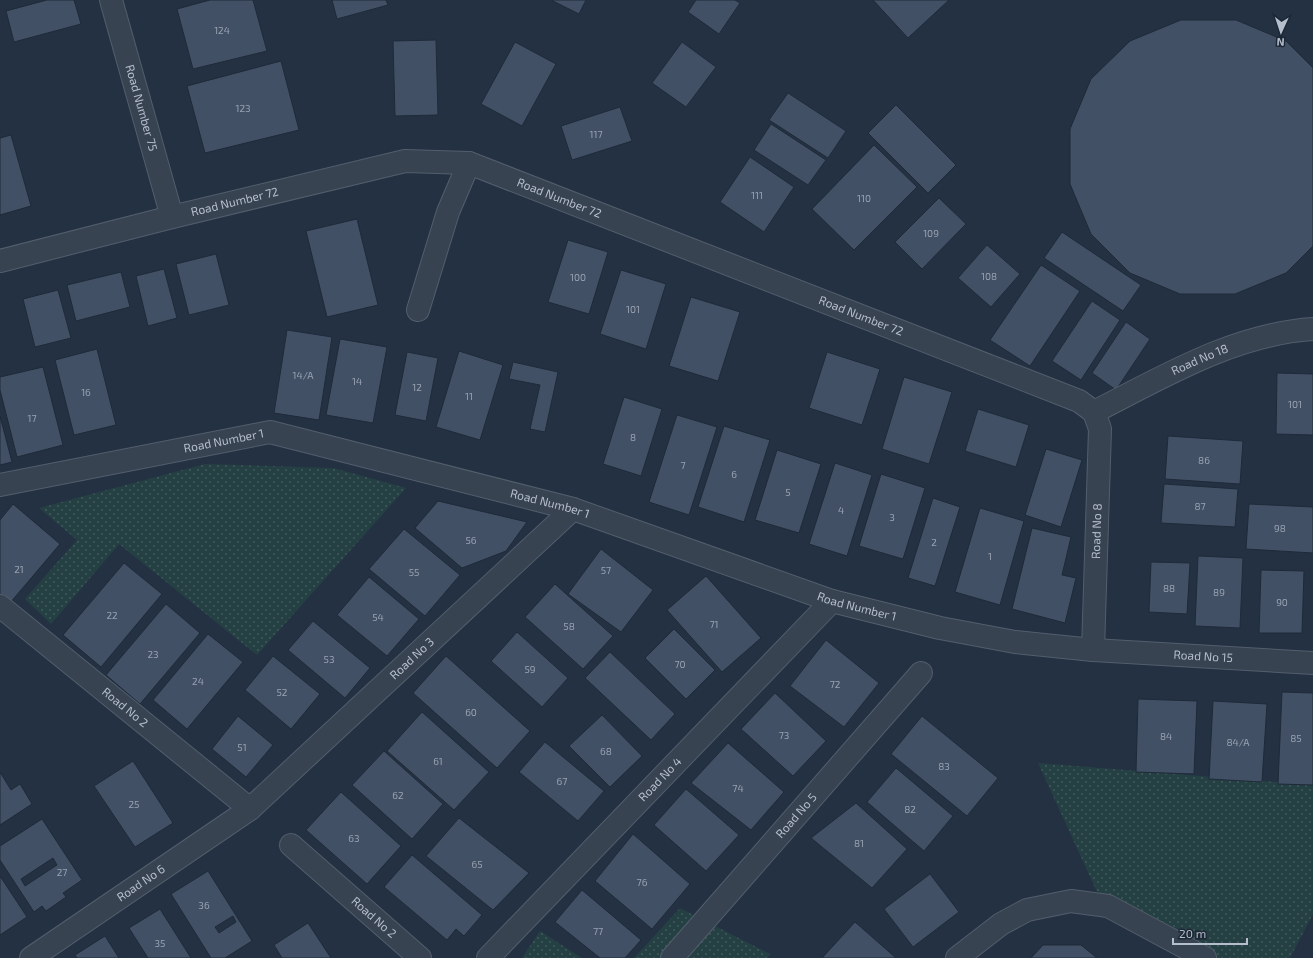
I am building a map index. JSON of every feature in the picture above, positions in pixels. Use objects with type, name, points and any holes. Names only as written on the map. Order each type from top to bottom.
[{"type":"street","name":"Road Number 75","points":[[111,0],[172,217]]},
{"type":"street","name":"Road Number 72","points":[[0,261],[172,217],[405,161],[469,163],[1078,401],[1094,412]]},
{"type":"street","points":[[418,310],[448,212],[469,163]]},
{"type":"street","name":"Road No 18","points":[[1094,412],[1173,372],[1242,342],[1313,328]]},
{"type":"street","name":"Road No 8","points":[[1093,650],[1100,429],[1094,412]]},
{"type":"street","name":"Road Number 1","points":[[0,485],[270,432],[573,509],[832,601],[940,628],[1015,642],[1093,650]]},
{"type":"street","name":"Road No 3","points":[[250,809],[573,509]]},
{"type":"street","name":"Road No 4","points":[[488,958],[832,601]]},
{"type":"street","name":"Road No 2","points":[[0,606],[250,809]]},
{"type":"street","name":"Road No 15","points":[[1093,650],[1313,663]]},
{"type":"street","name":"Road No 5","points":[[672,958],[921,673]]},
{"type":"street","name":"Road No 6","points":[[31,958],[250,809]]},
{"type":"street","name":"Road No 2","points":[[291,845],[420,958]]},
{"type":"street","points":[[957,958],[1001,924],[1027,910],[1071,901],[1108,906],[1205,958]]},
{"type":"green space","points":[[205,464],[333,468],[406,488],[257,655],[119,544],[51,624],[25,599],[77,540],[39,508]]},
{"type":"green space","points":[[1038,763],[1313,785],[1313,914],[1290,958],[1185,958],[1108,916]]},
{"type":"green space","points":[[680,908],[770,954],[767,958],[634,958]]},
{"type":"green space","points":[[540,931],[582,958],[522,958]]},
{"type":"building","points":[[47,0],[74,0],[81,24],[14,42],[6,11]]},
{"type":"building","points":[[210,0],[253,0],[267,51],[193,69],[177,9]]},
{"type":"building","points":[[332,0],[386,0],[388,5],[337,19]]},
{"type":"building","points":[[551,0],[586,0],[579,14]]},
{"type":"building","points":[[696,0],[735,0],[740,3],[719,34],[688,12]]},
{"type":"building","points":[[873,0],[949,0],[908,38]]},
{"type":"building","points":[[1181,20],[1236,20],[1286,41],[1313,68],[1313,246],[1286,273],[1235,294],[1180,294],[1130,273],[1091,234],[1070,184],[1070,129],[1091,79],[1130,41]]},
{"type":"building","points":[[436,40],[438,115],[395,116],[393,41]]},
{"type":"building","points":[[515,42],[556,64],[522,126],[481,104]]},
{"type":"building","points":[[682,42],[716,67],[686,107],[652,83]]},
{"type":"building","points":[[281,61],[299,130],[205,153],[187,86]]},
{"type":"building","points":[[788,93],[846,131],[828,158],[769,120]]},
{"type":"building","points":[[896,105],[956,165],[928,193],[868,133]]},
{"type":"building","points":[[620,107],[632,141],[572,160],[561,126]]},
{"type":"building","points":[[771,124],[826,160],[808,185],[754,150]]},
{"type":"building","points":[[11,135],[31,206],[0,215],[0,138]]},
{"type":"building","points":[[874,145],[917,187],[854,250],[812,209]]},
{"type":"building","points":[[750,157],[794,187],[764,232],[720,202]]},
{"type":"building","points":[[939,198],[966,224],[922,269],[895,242]]},
{"type":"building","points":[[357,219],[378,305],[327,317],[306,231]]},
{"type":"building","points":[[1062,232],[1141,285],[1123,311],[1044,258]]},
{"type":"building","points":[[568,240],[608,252],[589,314],[548,302]]},
{"type":"building","points":[[987,245],[1020,274],[991,307],[958,278]]},
{"type":"building","points":[[216,254],[229,305],[189,315],[176,264]]},
{"type":"building","points":[[1041,265],[1080,291],[1030,366],[990,340]]},
{"type":"building","points":[[164,269],[177,318],[148,326],[136,276]]},
{"type":"building","points":[[621,270],[666,284],[646,349],[600,334]]},
{"type":"building","points":[[121,272],[130,307],[76,321],[67,285]]},
{"type":"building","points":[[58,290],[71,338],[35,347],[23,299]]},
{"type":"building","points":[[691,297],[740,312],[718,381],[669,366]]},
{"type":"building","points":[[1092,301],[1120,320],[1081,380],[1052,361]]},
{"type":"building","points":[[1126,322],[1150,339],[1116,390],[1092,373]]},
{"type":"building","points":[[287,330],[332,337],[319,420],[274,413]]},
{"type":"building","points":[[340,339],[387,347],[373,423],[326,415]]},
{"type":"building","points":[[97,349],[116,425],[74,435],[55,360]]},
{"type":"building","points":[[459,351],[503,365],[480,440],[436,427]]},
{"type":"building","points":[[407,352],[438,358],[426,421],[395,415]]},
{"type":"building","points":[[827,352],[880,369],[862,425],[809,408]]},
{"type":"building","points":[[513,362],[558,372],[545,432],[530,429],[540,385],[509,379]]},
{"type":"building","points":[[43,367],[63,445],[17,457],[0,390],[0,377]]},
{"type":"building","points":[[1277,373],[1313,374],[1313,435],[1276,434]]},
{"type":"building","points":[[904,377],[952,392],[929,464],[882,449]]},
{"type":"building","points":[[624,397],[662,409],[641,476],[603,464]]},
{"type":"building","points":[[978,409],[1029,425],[1016,467],[965,451]]},
{"type":"building","points":[[677,415],[717,427],[689,515],[649,502]]},
{"type":"building","points":[[0,416],[12,462],[0,465]]},
{"type":"building","points":[[724,426],[770,440],[744,522],[698,507]]},
{"type":"building","points":[[1168,436],[1243,441],[1240,484],[1165,479]]},
{"type":"building","points":[[1046,449],[1082,460],[1061,527],[1025,515]]},
{"type":"building","points":[[777,450],[821,464],[799,533],[755,520]]},
{"type":"building","points":[[835,463],[872,475],[847,556],[809,544]]},
{"type":"building","points":[[881,474],[925,488],[903,559],[859,546]]},
{"type":"building","points":[[1164,484],[1238,489],[1235,527],[1161,523]]},
{"type":"building","points":[[933,498],[960,507],[935,586],[908,578]]},
{"type":"building","points":[[438,501],[527,522],[506,551],[462,568],[415,528]]},
{"type":"building","points":[[13,504],[60,544],[10,603],[0,595],[0,520]]},
{"type":"building","points":[[1249,504],[1313,507],[1313,553],[1246,549]]},
{"type":"building","points":[[980,508],[1024,521],[1000,605],[955,592]]},
{"type":"building","points":[[1032,528],[1071,537],[1062,575],[1076,578],[1065,623],[1012,609]]},
{"type":"building","points":[[404,529],[460,575],[425,616],[369,569]]},
{"type":"building","points":[[601,549],[653,590],[621,632],[568,594]]},
{"type":"building","points":[[1198,556],[1243,558],[1240,628],[1195,626]]},
{"type":"building","points":[[1151,562],[1190,563],[1187,614],[1149,612]]},
{"type":"building","points":[[124,563],[162,594],[101,667],[63,635]]},
{"type":"building","points":[[1261,570],[1304,571],[1302,633],[1259,633]]},
{"type":"building","points":[[706,576],[761,638],[722,672],[667,610]]},
{"type":"building","points":[[369,577],[419,619],[387,656],[337,615]]},
{"type":"building","points":[[555,584],[613,636],[583,669],[525,617]]},
{"type":"building","points":[[166,604],[200,633],[140,704],[106,675]]},
{"type":"building","points":[[313,621],[370,668],[345,698],[288,650]]},
{"type":"building","points":[[674,629],[715,670],[686,699],[645,658]]},
{"type":"building","points":[[517,632],[568,678],[542,707],[491,661]]},
{"type":"building","points":[[208,634],[243,662],[187,729],[153,700]]},
{"type":"building","points":[[826,640],[879,683],[844,727],[790,686]]},
{"type":"building","points":[[610,652],[675,714],[651,740],[585,678]]},
{"type":"building","points":[[273,656],[320,694],[291,729],[245,690]]},
{"type":"building","points":[[446,656],[530,731],[497,768],[413,693]]},
{"type":"building","points":[[1282,692],[1313,693],[1313,785],[1278,784]]},
{"type":"building","points":[[775,693],[826,741],[793,776],[741,729]]},
{"type":"building","points":[[1138,699],[1197,701],[1194,774],[1136,772]]},
{"type":"building","points":[[1213,701],[1267,704],[1262,782],[1209,779]]},
{"type":"building","points":[[422,712],[489,772],[454,810],[387,751]]},
{"type":"building","points":[[602,715],[642,756],[610,787],[569,746]]},
{"type":"building","points":[[238,716],[273,745],[246,777],[212,749]]},
{"type":"building","points":[[922,716],[998,778],[967,816],[891,754]]},
{"type":"building","points":[[545,742],[604,791],[578,821],[519,772]]},
{"type":"building","points":[[728,743],[784,792],[751,830],[691,783]]},
{"type":"building","points":[[384,751],[443,804],[412,839],[352,785]]},
{"type":"building","points":[[133,761],[173,823],[135,847],[94,786]]},
{"type":"building","points":[[896,768],[953,816],[924,851],[867,802]]},
{"type":"building","points":[[0,772],[11,790],[20,784],[32,804],[0,825]]},
{"type":"building","points":[[686,789],[739,835],[706,871],[654,825]]},
{"type":"building","points":[[341,792],[401,846],[367,884],[306,830]]},
{"type":"building","points":[[856,803],[907,849],[872,888],[811,838]]},
{"type":"building","points":[[459,818],[529,873],[493,910],[426,856]]},
{"type":"building","points":[[42,819],[82,880],[63,893],[66,897],[46,911],[42,906],[34,912],[0,860],[0,846]],"holes":[[[53,858],[57,865],[25,886],[21,879]]]},
{"type":"building","points":[[633,834],[690,884],[652,929],[595,881]]},
{"type":"building","points":[[412,855],[482,915],[464,936],[456,929],[447,940],[384,887]]},
{"type":"building","points":[[208,871],[252,941],[225,958],[211,958],[171,894]],"holes":[[[233,916],[236,922],[219,933],[215,927]]]},
{"type":"building","points":[[930,874],[959,912],[913,947],[884,909]]},
{"type":"building","points":[[0,876],[27,917],[0,935]]},
{"type":"building","points":[[582,890],[641,940],[625,958],[600,958],[555,922]]},
{"type":"building","points":[[160,909],[191,958],[148,958],[129,928]]},
{"type":"building","points":[[855,922],[896,958],[822,958]]},
{"type":"building","points":[[308,923],[331,958],[282,958],[274,945]]},
{"type":"building","points":[[105,936],[119,958],[77,958],[75,955]]},
{"type":"building","points":[[1043,945],[1081,945],[1097,958],[1031,958]]}]
